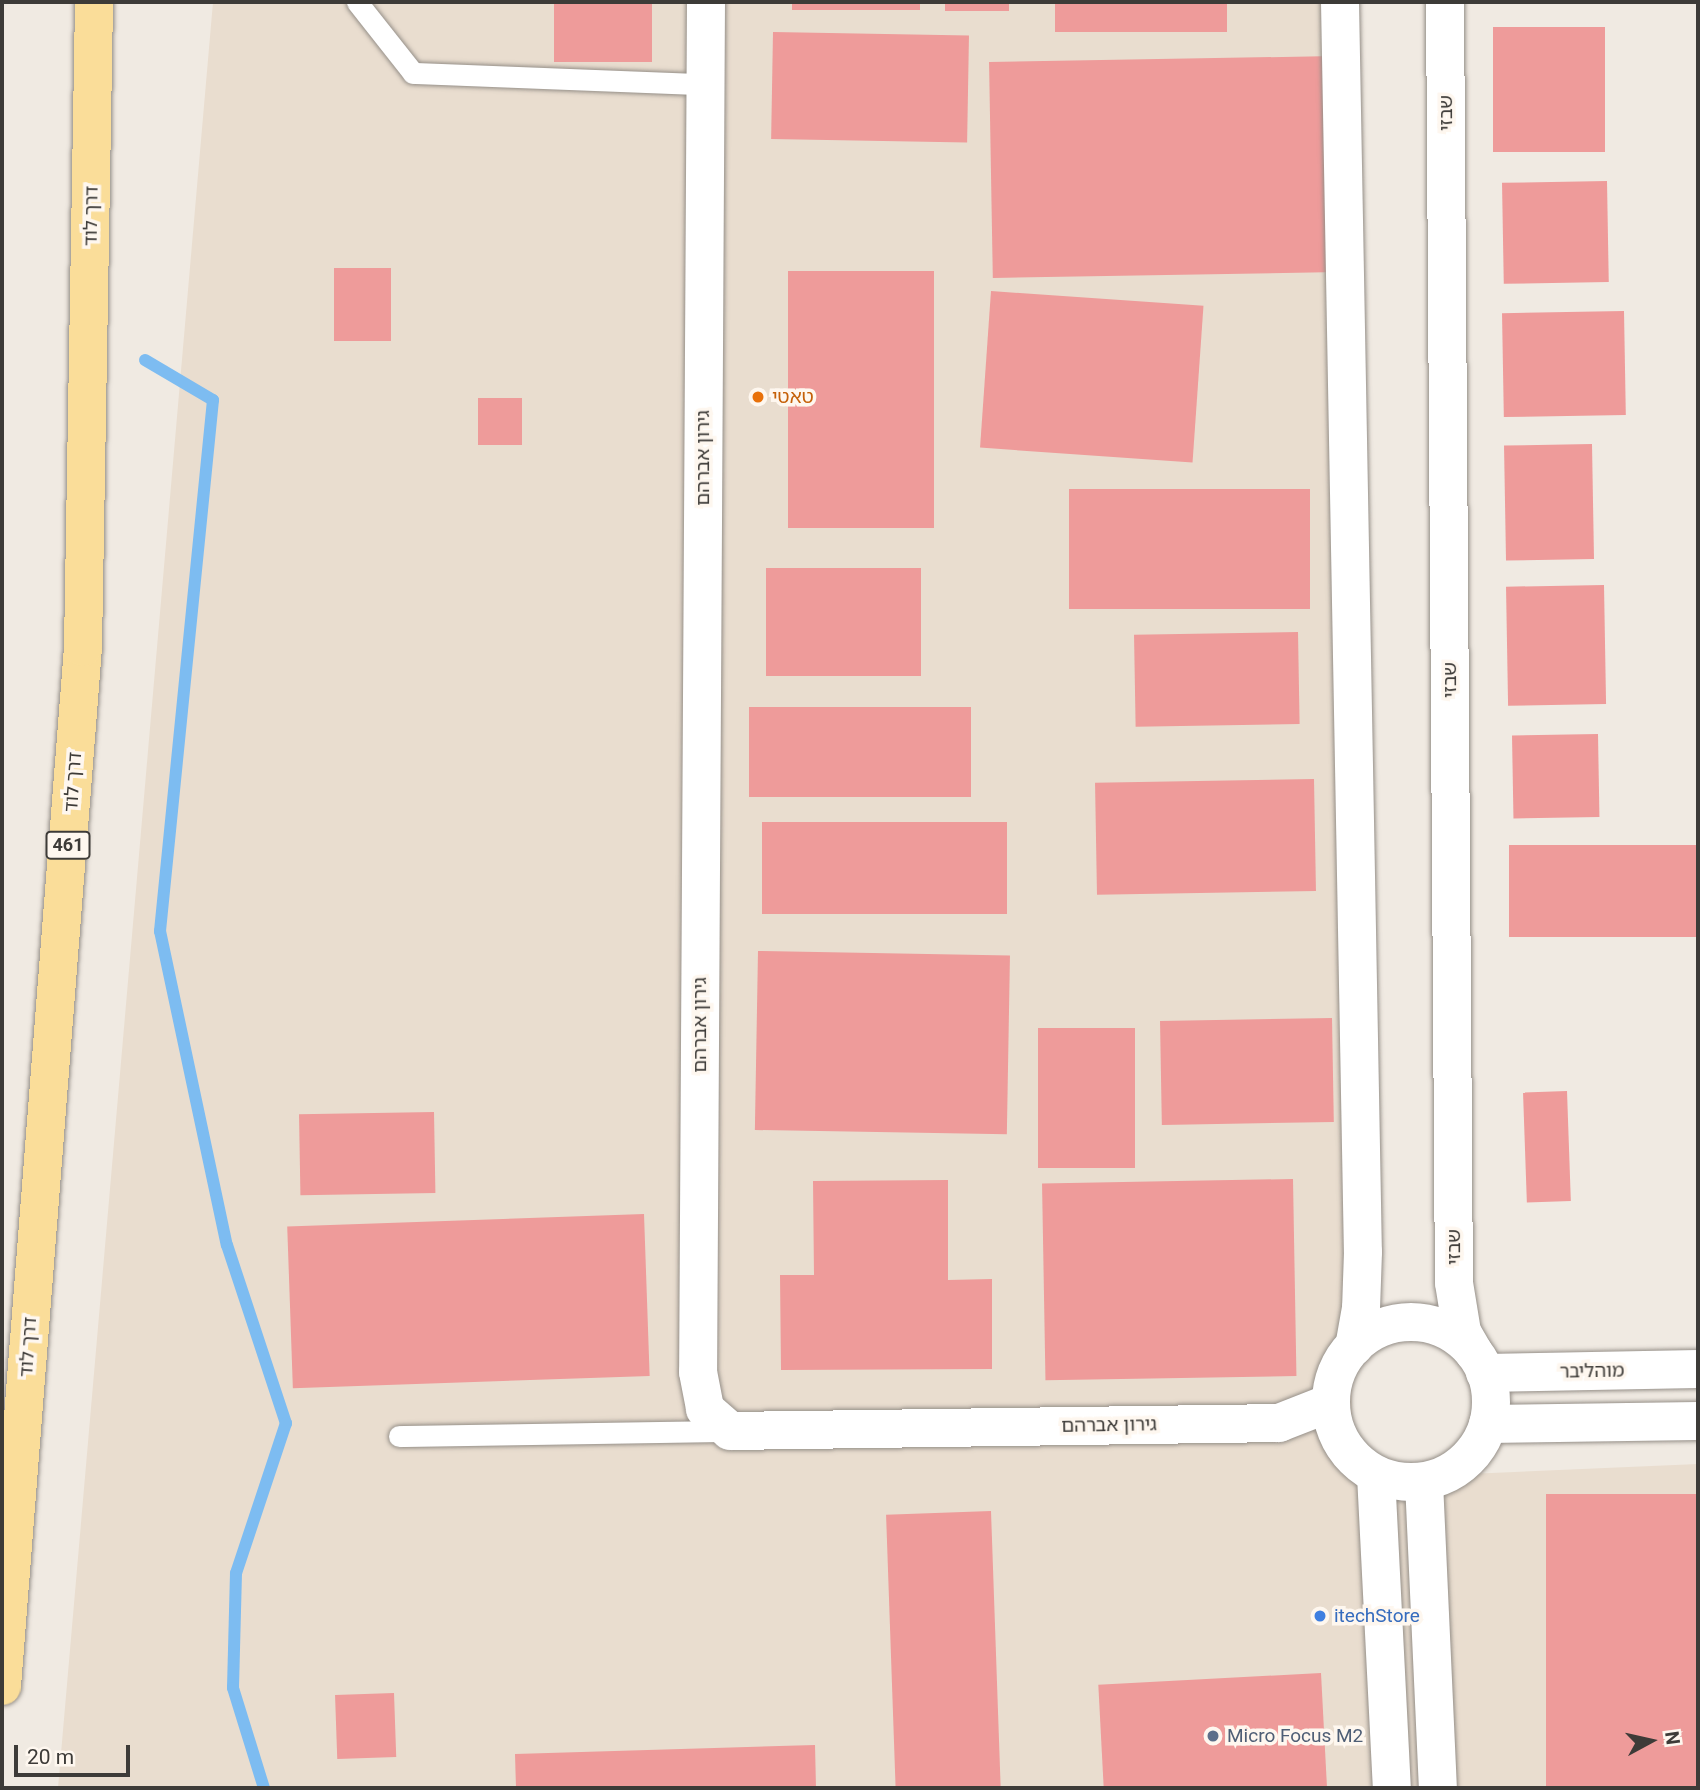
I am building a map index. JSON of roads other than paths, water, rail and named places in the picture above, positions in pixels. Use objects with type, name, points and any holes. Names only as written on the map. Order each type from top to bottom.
[{"type":"main road","name":"דרך לוד","points":[[2,1686],[83,647],[94,2]]},
{"type":"street","name":"גירון אברהם","points":[[706,2],[698,1372],[705,1409],[730,1431],[1279,1423],[1331,1403]]},
{"type":"street","points":[[1340,2],[1363,1252],[1362,1308],[1354,1346]]},
{"type":"street","name":"שבזי","points":[[1445,2],[1454,1283],[1462,1332],[1480,1363]]},
{"type":"street","points":[[1417,1322],[1458,1337],[1480,1363],[1491,1398],[1488,1424],[1464,1462],[1424,1482],[1377,1475],[1353,1458],[1336,1433],[1331,1403],[1335,1375],[1354,1346],[1371,1332],[1417,1322]]},
{"type":"street","name":"מוהליבר","points":[[1480,1363],[1698,1369]]},
{"type":"street","points":[[1488,1424],[1698,1422]]},
{"type":"street","points":[[1377,1475],[1392,1788]]},
{"type":"street","points":[[1424,1482],[1438,1788]]},
{"type":"lane","points":[[356,2],[413,73],[706,84]]},
{"type":"lane","points":[[399,1436],[730,1431]]},
{"type":"waterway","points":[[145,360],[213,400],[160,931],[227,1245],[286,1423],[236,1573],[233,1688],[264,1788]]},
{"type":"place","name":"טאטי","points":[[758,397]]},
{"type":"place","name":"itechStore","points":[[1320,1616]]},
{"type":"place","name":"Micro Focus M2","points":[[1213,1736]]}]
